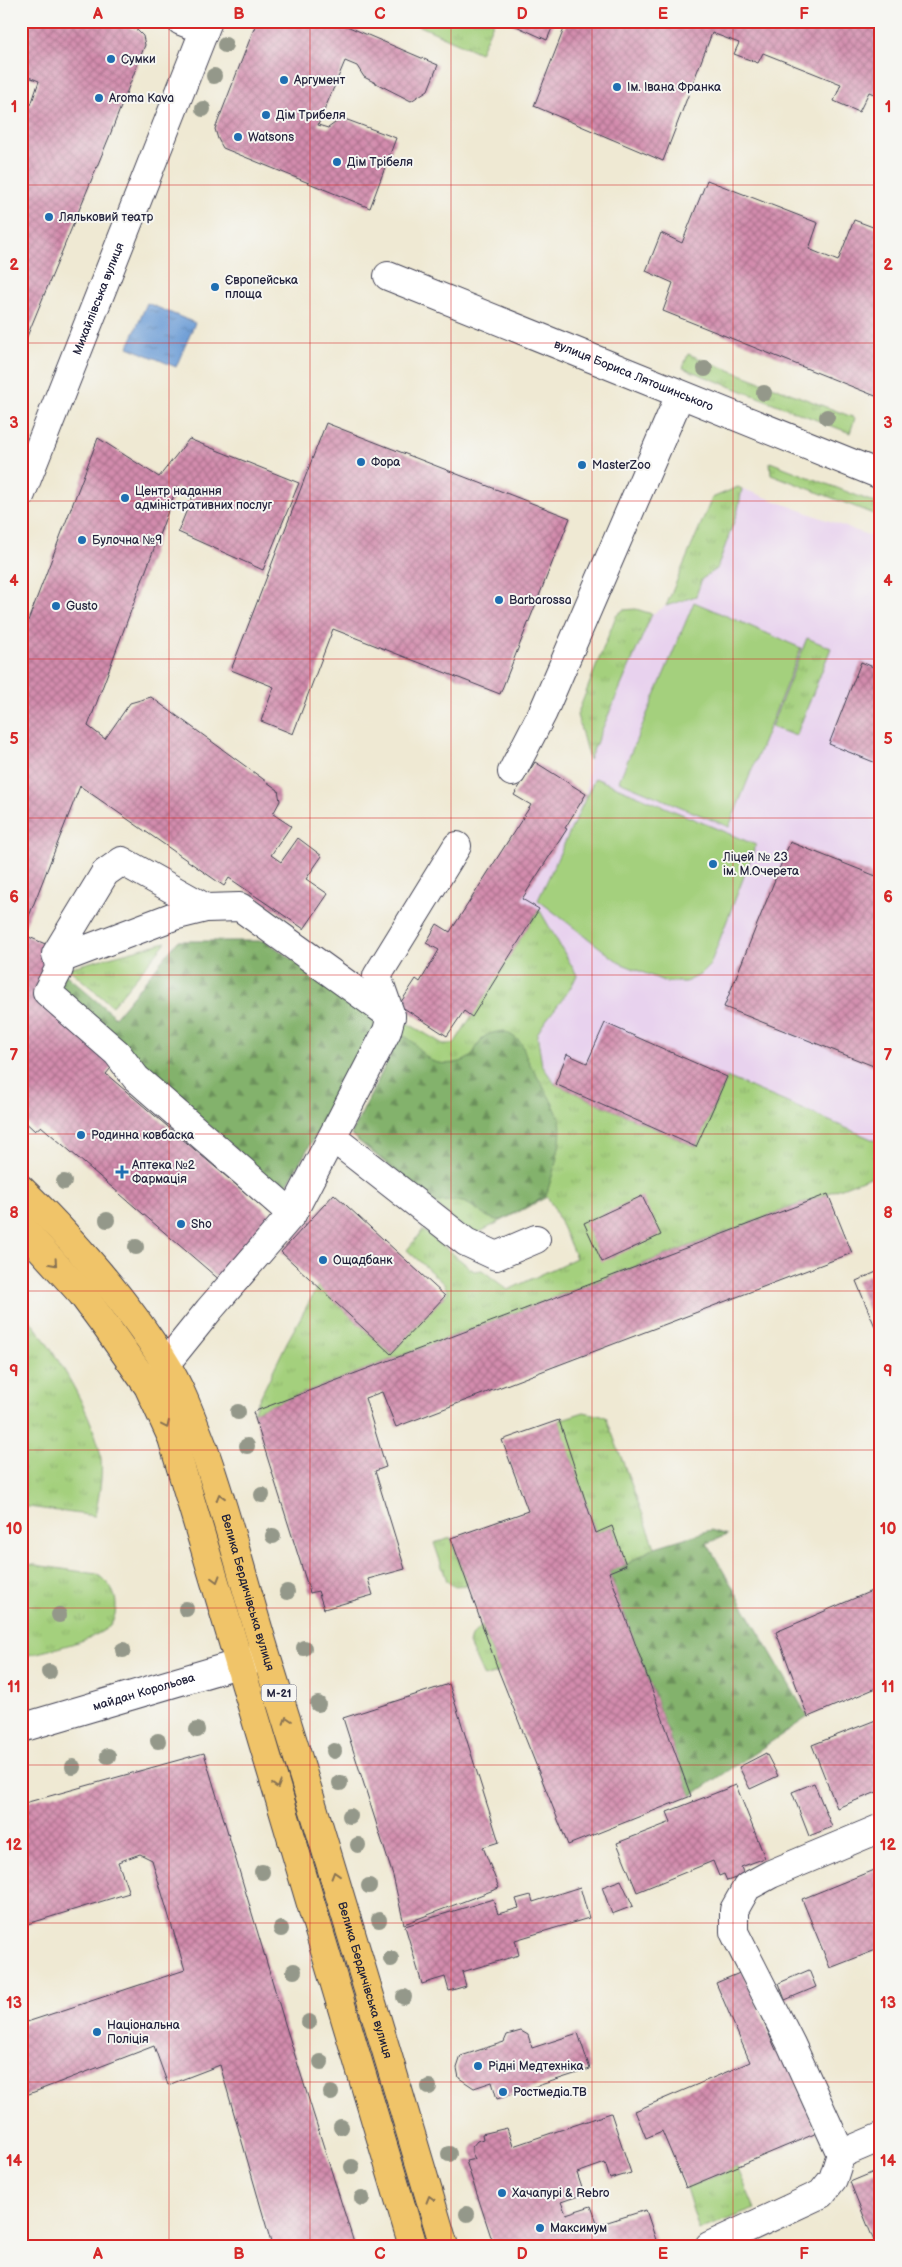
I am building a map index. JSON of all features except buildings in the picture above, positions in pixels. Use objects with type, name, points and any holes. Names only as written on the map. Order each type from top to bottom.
[{"type":"highway","name":"Велика Бердичівська вулиця","points":[[21,1189],[101,1276],[166,1364],[194,1422],[217,1486],[266,1656],[352,1932],[444,2246]]},
{"type":"highway","name":"М-21","points":[[21,1227],[82,1294],[148,1386],[172,1438],[413,2246]]},
{"type":"street","name":"Михайлівська вулиця","points":[[21,494],[198,24]]},
{"type":"street","name":"вулиця Бориса Лятошинського","points":[[388,276],[881,475]]},
{"type":"street","points":[[512,772],[543,712],[680,395]]},
{"type":"street","points":[[148,1386],[208,1310],[292,1214],[387,1031],[391,1016],[377,976],[457,846]]},
{"type":"street","points":[[206,908],[122,862],[105,873],[56,954],[59,969],[47,992],[117,1053],[136,1078],[292,1214]]},
{"type":"street","points":[[58,960],[174,916],[206,908],[240,907],[391,1016]]},
{"type":"street","points":[[333,1138],[466,1242],[496,1256],[536,1239]]},
{"type":"street","name":"майдан Корольова","points":[[21,1728],[266,1656]]},
{"type":"street","points":[[709,2246],[821,2194],[833,2178],[841,2154],[791,2044],[734,1932],[734,1910],[747,1887],[771,1874],[881,1828]]},
{"type":"street","points":[[841,2154],[881,2137]]},
{"type":"shaded area","name":"Ліцей № 23 ім. М.Очерета","points":[[738,487],[881,540],[881,1173],[589,1284],[472,1017],[539,910],[522,899],[567,829],[586,794],[589,760],[652,614],[666,606],[696,596]]},
{"type":"green space","points":[[409,21],[494,21],[480,53]]},
{"type":"green space","points":[[688,354],[855,418],[850,433],[683,368]]},
{"type":"green space","points":[[770,462],[881,505],[881,517],[771,474]]},
{"type":"green space","points":[[738,487],[742,489],[738,510],[717,569],[702,579],[696,596],[666,606],[712,498]]},
{"type":"green space","points":[[694,602],[801,648],[729,827],[619,781]]},
{"type":"green space","points":[[636,609],[652,614],[589,760],[577,715],[616,616],[623,610]]},
{"type":"green space","points":[[807,638],[831,648],[796,736],[771,727]]},
{"type":"green space","points":[[595,778],[756,845],[710,965],[700,975],[686,982],[666,982],[620,963],[538,900]]},
{"type":"green space","points":[[539,909],[577,975],[569,991],[537,1034],[542,1065],[555,1084],[696,1147],[727,1077],[881,1143],[881,1173],[253,1412],[287,1342],[318,1286],[391,1354],[448,1292],[444,1284],[407,1250],[423,1230],[474,1271],[482,1270],[508,1290],[576,1258],[554,1208],[547,1197],[480,1232],[468,1231],[351,1135],[399,1038],[402,1020],[443,1044],[454,1044]]},
{"type":"green space","points":[[178,941],[266,941],[381,1022],[288,1183],[281,1189],[55,989],[64,973],[115,1017]]},
{"type":"green space","points":[[166,942],[112,1006],[68,968]]},
{"type":"green space","points":[[504,1031],[518,1040],[523,1046],[527,1059],[555,1108],[561,1129],[557,1158],[546,1196],[502,1220],[497,1220],[487,1217],[466,1203],[456,1201],[438,1202],[351,1135],[399,1038],[404,1036],[408,1038],[432,1061],[448,1064],[469,1058],[485,1036]]},
{"type":"green space","points":[[21,1309],[68,1377],[79,1396],[95,1435],[100,1452],[101,1468],[95,1516],[21,1506]]},
{"type":"green space","points":[[584,1412],[606,1417],[655,1547],[626,1565],[612,1526],[596,1533],[559,1420]]},
{"type":"green space","points":[[711,1530],[727,1535],[707,1543],[808,1717],[691,1796],[609,1572],[626,1565],[655,1547]]},
{"type":"green space","points":[[451,1538],[468,1585],[453,1586],[447,1581],[434,1543]]},
{"type":"green space","points":[[21,1563],[97,1574],[113,1591],[116,1600],[112,1622],[101,1632],[79,1642],[21,1657]]},
{"type":"green space","points":[[482,1625],[499,1672],[484,1677],[469,1644],[471,1636]]},
{"type":"green space","points":[[737,2167],[755,2209],[699,2230],[686,2188]]},
{"type":"water","points":[[147,303],[195,323],[176,367],[128,347]]},
{"type":"place","name":"Сумки","points":[[111,59]]},
{"type":"place","name":"Аргумент","points":[[284,80]]},
{"type":"place","name":"Ім. Івана Франка","points":[[617,87]]},
{"type":"place","name":"Aroma Kava","points":[[99,98]]},
{"type":"place","name":"Дім Трибеля","points":[[266,115]]},
{"type":"place","name":"Watsons","points":[[238,137]]},
{"type":"place","name":"Дім Трібеля","points":[[337,162]]},
{"type":"place","name":"Ляльковий театр","points":[[49,217]]},
{"type":"place","name":"Європейська площа","points":[[215,287]]},
{"type":"place","name":"Фора","points":[[361,462]]},
{"type":"place","name":"MasterZoo","points":[[582,465]]},
{"type":"place","name":"Центр надання адміністративних послуг","points":[[125,498]]},
{"type":"place","name":"Булочна №9","points":[[82,540]]},
{"type":"place","name":"Barbarossa","points":[[499,600]]},
{"type":"place","name":"Gusto","points":[[56,606]]},
{"type":"place","name":"Ліцей № 23 ім. М.Очерета","points":[[713,864]]},
{"type":"place","name":"Родинна ковбаска","points":[[81,1135]]},
{"type":"place","name":"Аптека №2 Фармація","points":[[122,1172]]},
{"type":"place","name":"Sho","points":[[181,1224]]},
{"type":"place","name":"Ощадбанк","points":[[323,1260]]},
{"type":"place","name":"Національна Поліція","points":[[97,2032]]},
{"type":"place","name":"Рідні Медтехніка","points":[[478,2066]]},
{"type":"place","name":"Ростмедia.ТВ","points":[[503,2092]]},
{"type":"place","name":"Хачапурі & Rebro","points":[[502,2193]]},
{"type":"place","name":"Максимум","points":[[540,2228]]}]
